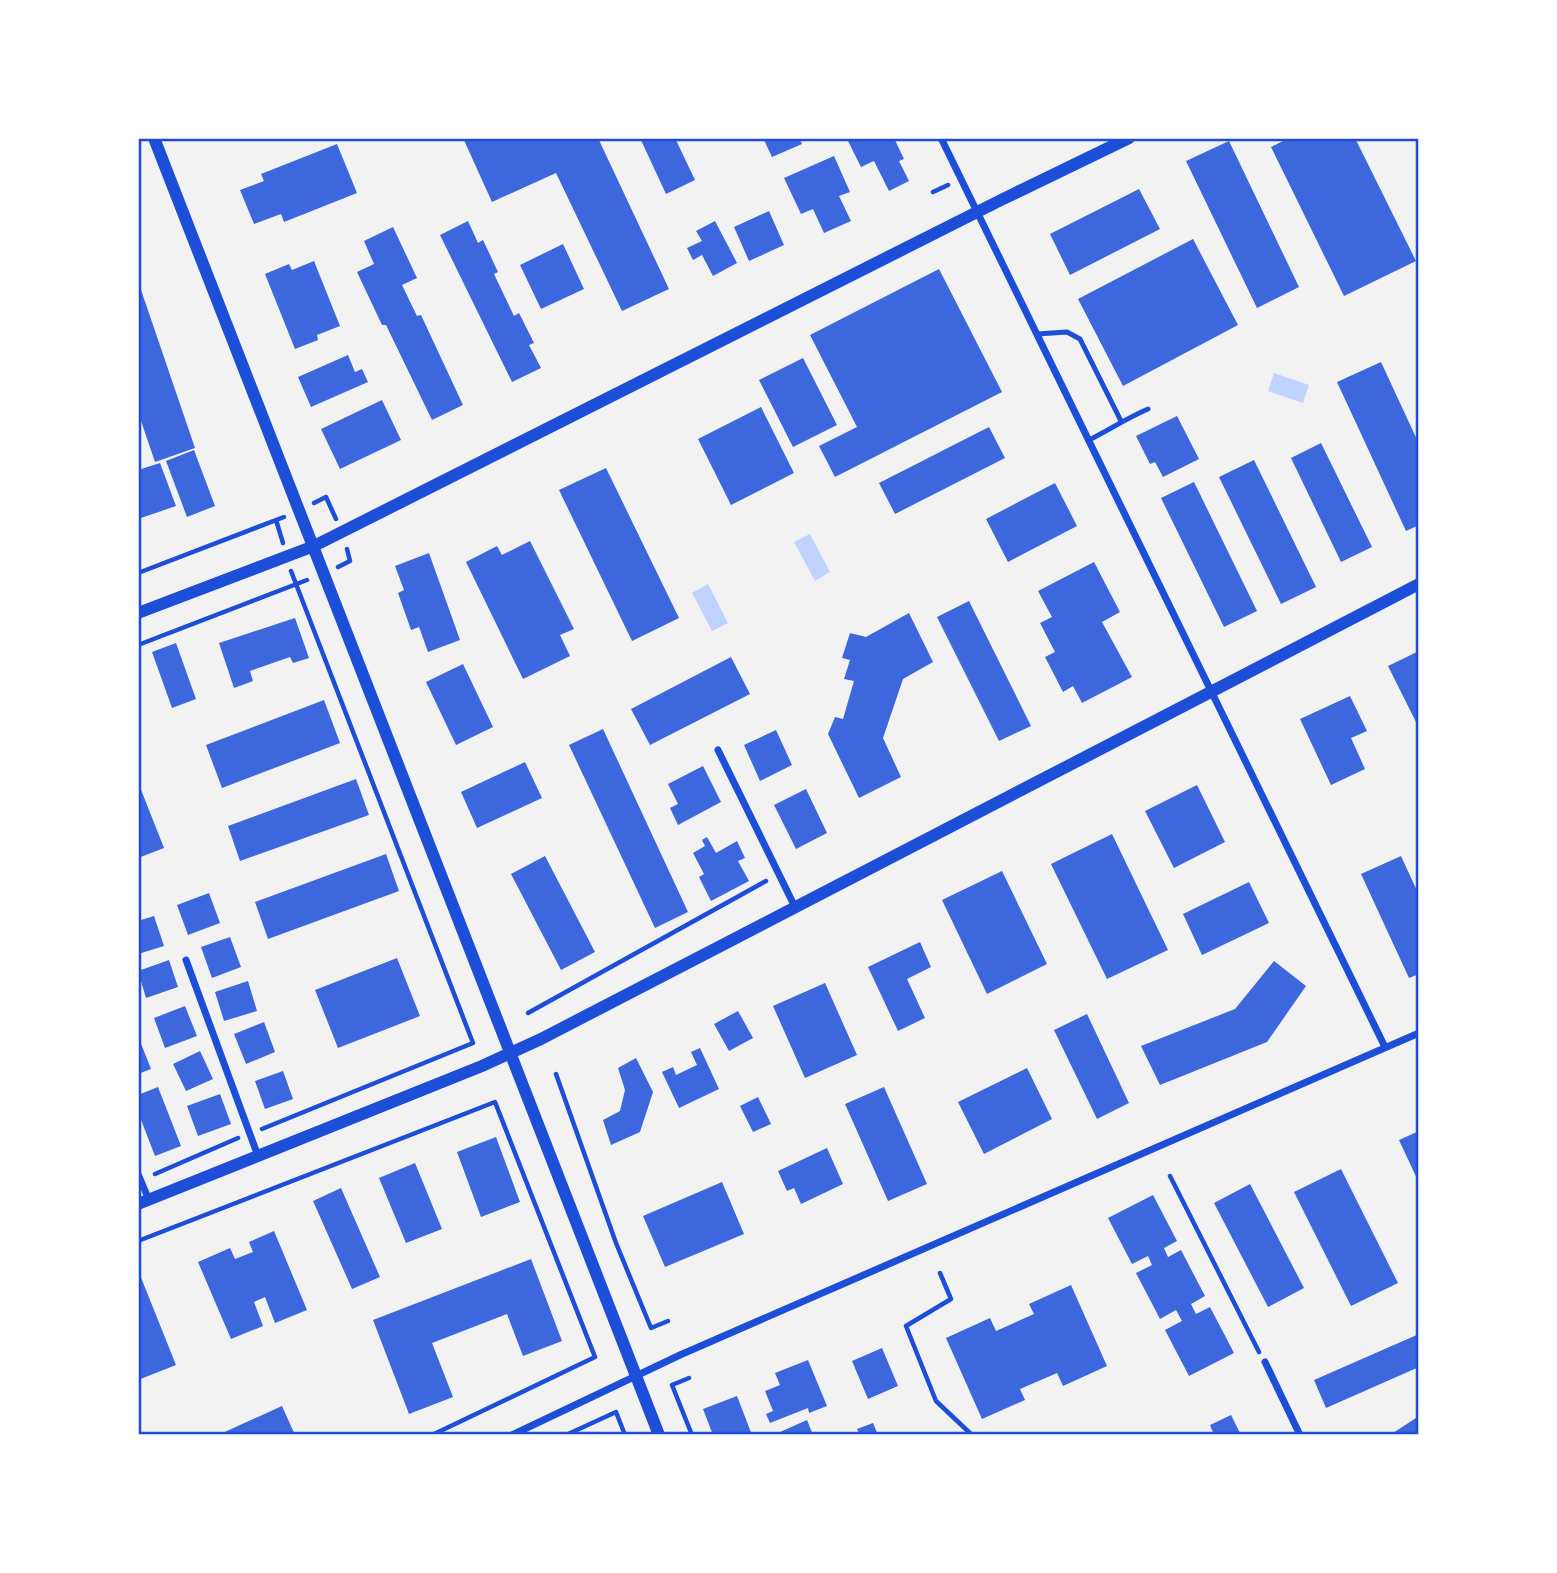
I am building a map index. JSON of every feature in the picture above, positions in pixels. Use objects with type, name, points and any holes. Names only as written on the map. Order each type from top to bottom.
[{"type":"street","points":[[154,138],[659,1435]]},
{"type":"street","points":[[941,138],[1385,1047]]},
{"type":"street","points":[[138,613],[314,546],[1129,138]]},
{"type":"street","points":[[138,1174],[144,1202],[511,1053],[1419,584]]},
{"type":"street","points":[[718,750],[795,907]]},
{"type":"street","points":[[186,960],[258,1156]]},
{"type":"street","points":[[512,1435],[636,1376],[1419,1033]]},
{"type":"street","points":[[1265,1362],[1300,1435]]},
{"type":"lane","points":[[1037,334],[1067,332],[1080,339],[1121,421]]},
{"type":"lane","points":[[1089,440],[1148,409]]},
{"type":"path","points":[[933,192],[953,182]]},
{"type":"path","points":[[326,497],[337,520]]},
{"type":"path","points":[[138,573],[276,520],[283,544]]},
{"type":"path","points":[[346,545],[350,561]]},
{"type":"path","points":[[261,1129],[473,1044],[290,569]]},
{"type":"path","points":[[138,645],[295,585]]},
{"type":"path","points":[[528,1013],[768,880]]},
{"type":"path","points":[[556,1074],[651,1328],[668,1321]]},
{"type":"path","points":[[138,1241],[495,1102],[595,1357],[432,1435]]},
{"type":"path","points":[[155,1174],[240,1137]]},
{"type":"path","points":[[1170,1176],[1265,1362]]},
{"type":"path","points":[[940,1272],[951,1299],[906,1325],[936,1401],[972,1435]]},
{"type":"path","points":[[689,1378],[673,1385],[692,1435]]},
{"type":"path","points":[[566,1435],[616,1412],[625,1435]]},
{"type":"water","points":[[1274,373],[1309,385],[1303,403],[1268,391]]},
{"type":"water","points":[[810,534],[830,572],[815,581],[794,542]]},
{"type":"water","points":[[708,584],[728,623],[712,631],[692,593]]},
{"type":"building","points":[[463,138],[598,138],[669,289],[622,311],[556,173],[492,202]]},
{"type":"building","points":[[640,138],[675,138],[695,180],[666,194]]},
{"type":"building","points":[[763,138],[799,138],[802,144],[772,157]]},
{"type":"building","points":[[853,138],[894,138],[904,159],[899,161],[909,181],[889,191],[874,161],[861,167],[848,141]]},
{"type":"building","points":[[1289,138],[1355,138],[1416,261],[1344,296],[1271,147]]},
{"type":"building","points":[[1229,141],[1299,287],[1257,308],[1186,161]]},
{"type":"building","points":[[337,144],[357,193],[284,222],[281,214],[254,224],[240,190],[264,181],[261,174]]},
{"type":"building","points":[[834,156],[850,192],[839,196],[851,221],[824,233],[813,209],[801,214],[784,178]]},
{"type":"building","points":[[1139,189],[1160,229],[1070,275],[1050,234]]},
{"type":"building","points":[[769,211],[784,245],[749,261],[734,227]]},
{"type":"building","points":[[468,221],[478,243],[483,240],[498,272],[494,274],[514,316],[519,313],[534,343],[529,345],[541,368],[512,382],[440,235]]},
{"type":"building","points":[[715,221],[737,263],[713,276],[702,255],[693,260],[687,248],[702,241],[696,231]]},
{"type":"building","points":[[393,227],[417,278],[402,285],[417,316],[421,315],[463,405],[432,420],[357,272],[374,264],[364,241]]},
{"type":"building","points":[[1193,239],[1238,325],[1123,386],[1078,299]]},
{"type":"building","points":[[563,244],[584,289],[541,309],[520,265]]},
{"type":"building","points":[[314,261],[340,326],[317,335],[318,340],[295,349],[265,274],[289,264],[292,270]]},
{"type":"building","points":[[939,269],[1002,392],[835,477],[819,446],[857,427],[810,335]]},
{"type":"building","points":[[139,284],[195,448],[155,462],[138,412]]},
{"type":"building","points":[[348,355],[355,372],[362,369],[368,382],[311,407],[298,377]]},
{"type":"building","points":[[803,358],[837,425],[793,447],[759,380]]},
{"type":"building","points":[[1381,362],[1419,444],[1419,525],[1406,531],[1337,382]]},
{"type":"building","points":[[382,400],[401,440],[340,469],[321,429]]},
{"type":"building","points":[[761,407],[794,473],[731,505],[698,439]]},
{"type":"building","points":[[1177,416],[1199,459],[1163,477],[1155,462],[1150,464],[1136,436]]},
{"type":"building","points":[[989,427],[1005,458],[895,514],[879,483]]},
{"type":"building","points":[[1321,443],[1372,547],[1341,562],[1291,458]]},
{"type":"building","points":[[194,450],[215,506],[187,517],[166,461]]},
{"type":"building","points":[[1254,460],[1316,587],[1281,604],[1219,477]]},
{"type":"building","points":[[160,463],[176,506],[138,519],[138,470]]},
{"type":"building","points":[[606,468],[679,618],[632,641],[559,490]]},
{"type":"building","points":[[1194,482],[1257,611],[1224,627],[1161,498]]},
{"type":"building","points":[[1055,483],[1077,526],[1008,562],[986,519]]},
{"type":"building","points":[[530,541],[574,629],[560,635],[570,656],[523,679],[466,562],[497,546],[502,555]]},
{"type":"building","points":[[429,553],[460,640],[428,652],[419,627],[411,630],[398,593],[404,590],[395,566]]},
{"type":"building","points":[[1094,562],[1120,612],[1102,622],[1132,677],[1082,703],[1073,686],[1063,692],[1045,657],[1055,652],[1040,623],[1052,617],[1038,591]]},
{"type":"building","points":[[969,601],[1031,726],[999,741],[937,617]]},
{"type":"building","points":[[909,613],[933,662],[903,679],[883,738],[901,777],[859,798],[828,734],[835,717],[843,719],[854,681],[844,679],[850,660],[842,658],[850,633],[866,637]]},
{"type":"building","points":[[295,618],[309,658],[293,663],[290,657],[250,671],[253,681],[234,688],[219,643]]},
{"type":"building","points":[[176,643],[196,699],[172,708],[152,652]]},
{"type":"building","points":[[1419,651],[1419,728],[1388,666]]},
{"type":"building","points":[[731,657],[750,694],[650,745],[631,709]]},
{"type":"building","points":[[463,664],[493,727],[456,745],[426,682]]},
{"type":"building","points":[[1350,696],[1367,731],[1351,738],[1365,769],[1331,785],[1300,719]]},
{"type":"building","points":[[324,700],[340,743],[222,788],[206,745]]},
{"type":"building","points":[[603,729],[688,912],[655,928],[569,745]]},
{"type":"building","points":[[776,730],[792,765],[760,781],[744,745]]},
{"type":"building","points":[[525,762],[542,798],[477,828],[461,792]]},
{"type":"building","points":[[703,766],[721,802],[678,825],[670,808],[678,804],[668,784]]},
{"type":"building","points":[[356,779],[369,815],[240,861],[228,826]]},
{"type":"building","points":[[138,782],[164,848],[138,858]]},
{"type":"building","points":[[1197,785],[1225,842],[1174,868],[1145,811]]},
{"type":"building","points":[[806,789],[827,833],[796,849],[774,805]]},
{"type":"building","points":[[1112,834],[1168,950],[1107,979],[1051,864]]},
{"type":"building","points":[[707,837],[716,853],[737,841],[745,858],[738,861],[749,881],[711,901],[699,877],[704,874],[693,853],[705,846],[702,840]]},
{"type":"building","points":[[386,854],[399,891],[268,939],[255,902]]},
{"type":"building","points":[[545,856],[595,952],[561,970],[511,874]]},
{"type":"building","points":[[1401,856],[1419,895],[1419,974],[1409,978],[1361,874]]},
{"type":"building","points":[[1002,871],[1047,964],[987,994],[942,900]]},
{"type":"building","points":[[1249,882],[1269,923],[1202,955],[1183,914]]},
{"type":"building","points":[[209,893],[220,923],[188,935],[177,905]]},
{"type":"building","points":[[154,916],[164,946],[138,954],[138,921]]},
{"type":"building","points":[[230,937],[241,967],[212,978],[201,947]]},
{"type":"building","points":[[920,942],[931,967],[907,979],[925,1018],[898,1031],[868,967]]},
{"type":"building","points":[[397,958],[420,1016],[338,1048],[315,990]]},
{"type":"building","points":[[169,960],[178,987],[146,998],[138,971]]},
{"type":"building","points":[[1274,961],[1306,986],[1267,1042],[1160,1085],[1141,1046],[1235,1009]]},
{"type":"building","points":[[248,981],[257,1011],[224,1021],[215,992]]},
{"type":"building","points":[[825,983],[857,1055],[805,1078],[773,1006]]},
{"type":"building","points":[[185,1006],[197,1036],[165,1048],[154,1018]]},
{"type":"building","points":[[738,1011],[753,1038],[729,1051],[714,1024]]},
{"type":"building","points":[[1087,1014],[1129,1103],[1097,1119],[1054,1030]]},
{"type":"building","points":[[264,1022],[275,1052],[246,1064],[234,1034]]},
{"type":"building","points":[[138,1036],[151,1069],[138,1074]]},
{"type":"building","points":[[700,1048],[719,1089],[679,1108],[662,1072],[673,1067],[676,1075],[697,1065],[691,1052]]},
{"type":"building","points":[[200,1051],[213,1079],[186,1091],[173,1064]]},
{"type":"building","points":[[636,1058],[653,1092],[640,1132],[611,1145],[603,1120],[620,1111],[625,1090],[618,1068]]},
{"type":"building","points":[[1027,1068],[1052,1119],[984,1154],[958,1102]]},
{"type":"building","points":[[283,1071],[293,1099],[265,1109],[255,1081]]},
{"type":"building","points":[[158,1087],[181,1146],[155,1156],[138,1112],[138,1095]]},
{"type":"building","points":[[884,1087],[927,1184],[888,1201],[845,1104]]},
{"type":"building","points":[[220,1094],[231,1124],[198,1136],[187,1106]]},
{"type":"building","points":[[758,1097],[771,1124],[753,1132],[740,1106]]},
{"type":"building","points":[[1419,1131],[1419,1183],[1399,1140]]},
{"type":"building","points":[[496,1137],[520,1202],[481,1217],[457,1152]]},
{"type":"building","points":[[827,1148],[843,1184],[801,1204],[794,1188],[787,1191],[778,1171]]},
{"type":"building","points":[[415,1163],[442,1229],[406,1243],[379,1178]]},
{"type":"building","points":[[1341,1169],[1398,1283],[1351,1306],[1294,1192]]},
{"type":"building","points":[[722,1182],[744,1234],[665,1267],[643,1216]]},
{"type":"building","points":[[1250,1184],[1304,1288],[1268,1307],[1214,1203]]},
{"type":"building","points":[[341,1188],[380,1277],[352,1289],[313,1201]]},
{"type":"building","points":[[1153,1195],[1177,1241],[1164,1248],[1168,1257],[1181,1250],[1205,1296],[1191,1304],[1196,1314],[1210,1307],[1234,1353],[1189,1376],[1165,1330],[1182,1321],[1176,1310],[1160,1319],[1136,1273],[1152,1265],[1148,1256],[1132,1264],[1108,1218]]},
{"type":"building","points":[[274,1231],[307,1310],[275,1323],[265,1297],[254,1302],[263,1326],[231,1339],[198,1262],[230,1248],[235,1259],[253,1252],[249,1242]]},
{"type":"building","points":[[531,1259],[562,1341],[523,1356],[507,1314],[432,1343],[453,1397],[409,1414],[373,1320]]},
{"type":"building","points":[[138,1270],[176,1365],[138,1380]]},
{"type":"building","points":[[1071,1285],[1107,1366],[1063,1386],[1057,1373],[1020,1389],[1025,1400],[982,1419],[946,1338],[990,1318],[996,1331],[1034,1314],[1029,1304]]},
{"type":"building","points":[[1419,1334],[1419,1367],[1326,1408],[1314,1380]]},
{"type":"building","points":[[882,1348],[898,1386],[868,1399],[852,1361]]},
{"type":"building","points":[[808,1360],[827,1406],[809,1413],[808,1408],[770,1423],[766,1414],[773,1411],[765,1391],[780,1385],[775,1373]]},
{"type":"building","points":[[737,1396],[752,1435],[713,1435],[703,1409]]},
{"type":"building","points":[[282,1406],[295,1435],[218,1435]]},
{"type":"building","points":[[1231,1415],[1241,1435],[1214,1435],[1210,1425]]},
{"type":"building","points":[[1419,1416],[1419,1435],[1390,1435]]},
{"type":"building","points":[[807,1420],[813,1435],[781,1435],[780,1432]]},
{"type":"building","points":[[873,1423],[878,1435],[860,1435],[857,1429]]}]
